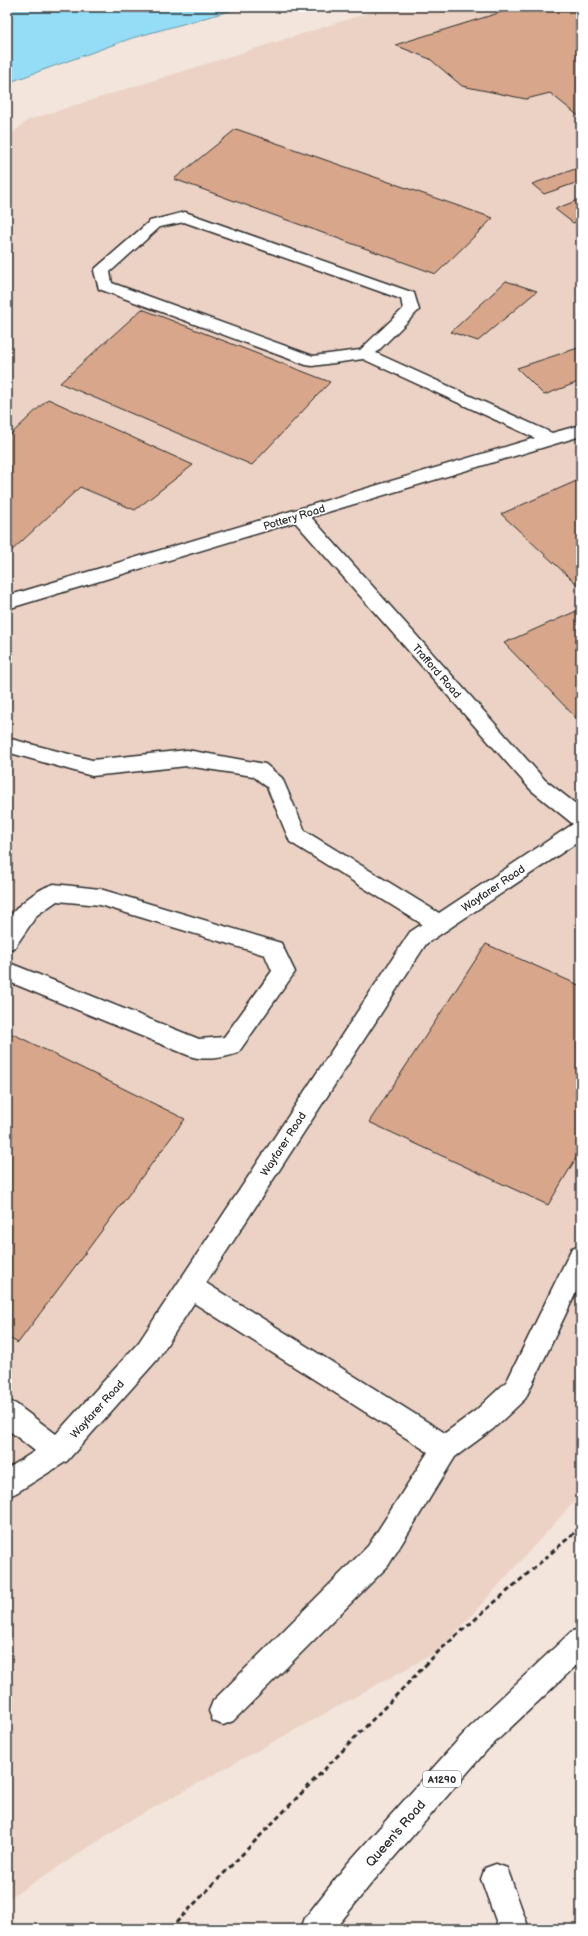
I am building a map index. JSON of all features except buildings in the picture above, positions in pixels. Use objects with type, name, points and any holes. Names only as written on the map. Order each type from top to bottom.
[{"type":"street","points":[[365,354],[411,310],[408,296],[185,217],[155,224],[102,270],[106,286],[312,362],[365,354],[550,439]]},
{"type":"street","name":"Pottery Road","points":[[7,603],[581,430]]},
{"type":"street","name":"Trafford Road","points":[[299,515],[538,785],[581,819]]},
{"type":"street","points":[[7,745],[92,768],[187,758],[258,769],[275,783],[298,836],[440,924]]},
{"type":"street","name":"Wayfarer Road","points":[[7,1484],[58,1452],[148,1351],[418,938],[581,829]]},
{"type":"street","points":[[7,941],[29,909],[54,892],[100,897],[273,949],[284,972],[230,1046],[198,1049],[7,971]]},
{"type":"street","points":[[223,1711],[378,1556],[446,1448],[484,1420],[516,1390],[581,1256]]},
{"type":"street","points":[[190,1287],[446,1448]]},
{"type":"street","points":[[7,1413],[58,1452]]},
{"type":"street","name":"Queen's Road","points":[[316,1929],[359,1874],[477,1740],[581,1642]]},
{"type":"street","points":[[496,1879],[514,1929]]},
{"type":"path","points":[[170,1929],[440,1650],[581,1527]]},
{"type":"shaded area","points":[[387,7],[581,7],[581,1494],[440,1650],[126,1823],[7,1900],[7,138],[28,120]]},
{"type":"water","points":[[7,7],[244,7],[132,38],[7,83]]}]
